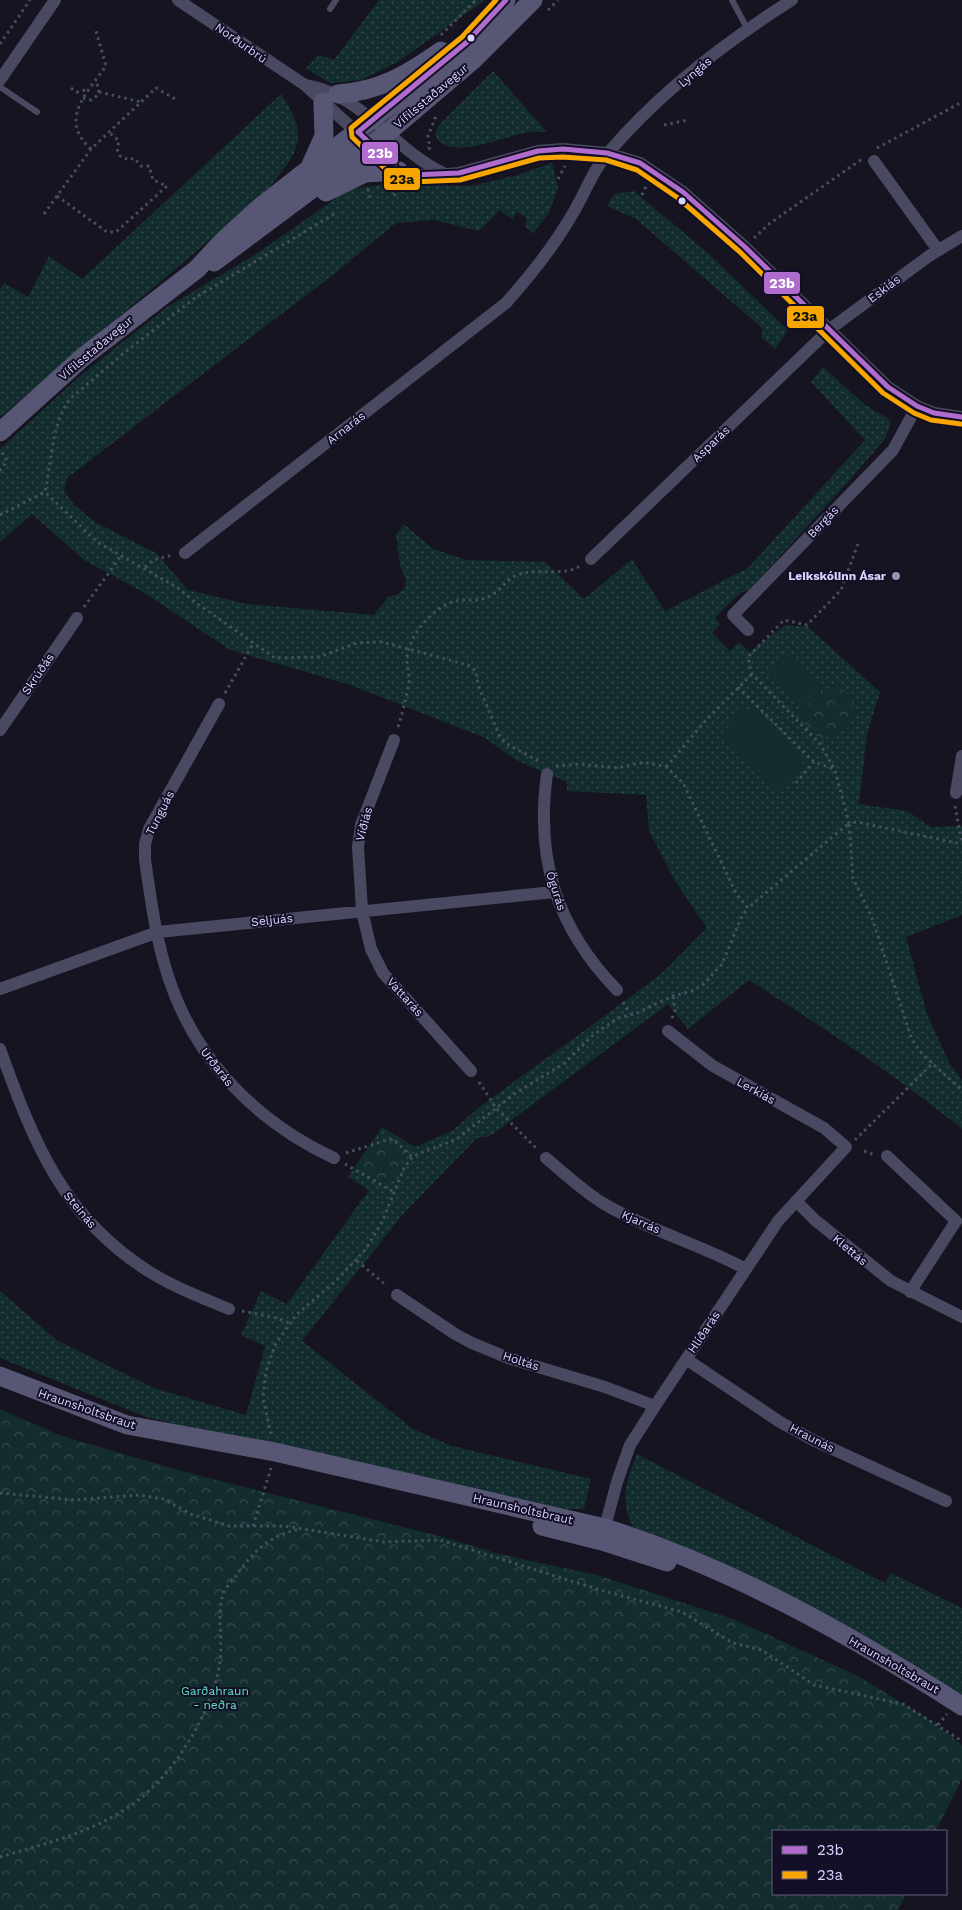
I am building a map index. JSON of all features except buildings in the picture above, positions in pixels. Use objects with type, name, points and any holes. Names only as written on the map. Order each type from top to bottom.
[{"type":"street","points":[[0,80],[55,0]]},
{"type":"street","name":"Norðurbrú","points":[[178,0],[305,85],[330,98],[365,126]]},
{"type":"street","name":"Vífilsstaðavegur","points":[[0,432],[83,357],[198,269],[222,242],[258,209],[440,66],[467,42],[506,0]]},
{"type":"street","name":"Vífilsstaðavegur","points":[[198,269],[218,261],[380,139],[473,60],[534,0]]},
{"type":"street","name":"Lyngás","points":[[607,154],[660,101],[748,30],[792,0]]},
{"type":"street","points":[[303,175],[320,147],[324,136],[330,98],[361,92],[397,79],[420,66],[493,14]]},
{"type":"street","name":"Norðurbrú","points":[[330,98],[365,126]]},
{"type":"street","points":[[365,126],[380,139],[443,173]]},
{"type":"street","points":[[365,126],[380,139],[399,170]]},
{"type":"street","points":[[283,212],[307,206],[330,190],[365,173],[399,170],[425,176],[475,170],[538,151],[581,150],[607,154],[640,163],[683,192],[745,247],[888,386],[917,406],[934,413],[962,417]]},
{"type":"street","name":"Arnarás","points":[[185,554],[506,303],[540,263],[570,219],[589,181],[607,154]]},
{"type":"street","points":[[872,155],[938,250]]},
{"type":"street","name":"Eskiás","points":[[830,329],[938,250],[962,236]]},
{"type":"street","name":"Asparás","points":[[591,559],[830,329]]},
{"type":"street","name":"Bergás","points":[[748,630],[733,615],[894,450],[917,406]]},
{"type":"street","name":"Skrúðás","points":[[0,730],[77,618]]},
{"type":"street","name":"Tunguás","points":[[158,932],[145,860],[145,844],[149,830],[218,704]]},
{"type":"street","name":"Víðiás","points":[[362,911],[358,847],[362,825],[394,740]]},
{"type":"street","points":[[956,793],[962,756]]},
{"type":"street","name":"Ögurás","points":[[547,768],[543,822],[548,869],[554,892],[573,935],[586,955],[617,990]]},
{"type":"street","name":"Seljuás","points":[[0,989],[158,932],[554,892]]},
{"type":"street","name":"Vattarás","points":[[362,911],[372,949],[384,973],[472,1071]]},
{"type":"street","name":"Urðarás","points":[[158,932],[169,979],[178,1003],[201,1048],[216,1068],[232,1087],[269,1121],[290,1135],[334,1158]]},
{"type":"street","name":"Lerkiás","points":[[668,1031],[720,1071],[824,1128],[846,1147]]},
{"type":"street","name":"Steinás","points":[[0,1049],[25,1120],[44,1159],[72,1203],[113,1245],[153,1274],[182,1290],[229,1309]]},
{"type":"street","name":"Hlíðarás","points":[[603,1534],[617,1482],[630,1445],[778,1221],[846,1147]]},
{"type":"street","points":[[887,1156],[959,1222],[910,1292]]},
{"type":"street","name":"Kjarrás","points":[[546,1158],[605,1204],[639,1222],[718,1254],[746,1269]]},
{"type":"street","name":"Klettás","points":[[796,1201],[815,1220],[866,1263],[910,1292],[962,1317]]},
{"type":"street","name":"Holtás","points":[[397,1295],[444,1327],[472,1343],[508,1358],[605,1387],[655,1406]]},
{"type":"street","name":"Hraunás","points":[[686,1359],[780,1422],[813,1440],[946,1501]]},
{"type":"street","name":"Hraunsholtsbraut","points":[[0,1376],[127,1425],[205,1440],[272,1463],[603,1534],[647,1541],[772,1596],[906,1670],[955,1709]]},
{"type":"lane","points":[[330,9],[336,0]]},
{"type":"lane","points":[[732,0],[748,30]]},
{"type":"lane","points":[[0,87],[37,112]]},
{"type":"path","points":[[0,44],[30,0]]},
{"type":"path","points":[[436,39],[476,0]]},
{"type":"path","points":[[91,148],[80,136],[75,120],[78,106],[106,66],[96,31]]},
{"type":"path","points":[[95,81],[99,92]]},
{"type":"path","points":[[71,88],[77,92],[90,89]]},
{"type":"path","points":[[44,214],[91,148],[156,88],[177,100]]},
{"type":"path","points":[[83,98],[95,98],[99,92]]},
{"type":"path","points":[[99,92],[141,102]]},
{"type":"path","points":[[745,247],[769,224],[872,155],[962,102]]},
{"type":"path","points":[[664,125],[688,120]]},
{"type":"path","points":[[56,196],[108,232],[116,232],[167,186],[153,180],[149,166],[141,166],[134,158],[129,160],[120,156],[117,149],[119,141],[109,132]]},
{"type":"path","points":[[558,179],[564,166]]},
{"type":"path","points":[[642,195],[649,178]]},
{"type":"path","points":[[45,492],[58,424],[64,408],[70,399],[124,353],[195,298],[334,214]]},
{"type":"path","points":[[0,449],[7,460],[0,470]]},
{"type":"path","points":[[0,515],[45,492]]},
{"type":"path","points":[[45,492],[83,530],[121,556],[145,567],[270,654],[281,659],[318,657],[345,646],[363,643],[382,642],[409,648],[470,666],[476,672],[478,685],[500,737],[509,745],[547,768],[580,764],[618,768],[640,763],[666,767],[683,783],[737,896],[748,908]]},
{"type":"path","points":[[858,544],[841,590],[806,625],[784,620],[749,656],[749,664],[752,674],[776,700],[811,732],[828,756],[834,770],[849,823],[853,878],[872,918],[912,1040],[923,1055],[962,1090]]},
{"type":"path","points":[[145,567],[153,560],[163,556],[185,554]]},
{"type":"path","points":[[77,618],[121,556]]},
{"type":"path","points":[[394,740],[405,706],[409,682],[409,648],[423,625],[452,602],[487,598],[495,593],[505,582],[520,574],[532,571],[566,571],[574,569],[591,559]]},
{"type":"path","points":[[218,704],[254,642]]},
{"type":"path","points":[[666,767],[752,674]]},
{"type":"path","points":[[738,688],[814,762],[834,770]]},
{"type":"path","points":[[796,783],[814,762]]},
{"type":"path","points":[[272,1436],[265,1411],[265,1377],[275,1345],[289,1323],[304,1307],[325,1291],[357,1261],[382,1222],[404,1168],[412,1157],[426,1150],[450,1143],[514,1094],[565,1063],[593,1035],[608,1024],[673,996],[697,989],[717,972],[741,918],[748,908],[849,823],[857,822],[962,844],[954,810],[956,793]]},
{"type":"path","points":[[668,1031],[675,1010],[673,996]]},
{"type":"path","points":[[846,1147],[869,1128],[933,1063]]},
{"type":"path","points":[[472,1071],[496,1108],[546,1158]]},
{"type":"path","points":[[334,1158],[390,1139],[395,1141],[412,1157]]},
{"type":"path","points":[[334,1158],[394,1192]]},
{"type":"path","points":[[357,1261],[397,1295]]},
{"type":"path","points":[[229,1309],[277,1318],[289,1323]]},
{"type":"path","points":[[253,1526],[271,1468]]},
{"type":"path","points":[[0,1492],[75,1500],[146,1496],[163,1499],[212,1521],[240,1527],[285,1526],[384,1542],[440,1540],[600,1590],[682,1612],[732,1643],[762,1650],[814,1685],[903,1704],[962,1741]]},
{"type":"path","points":[[0,1857],[94,1827],[122,1812],[151,1790],[172,1766],[207,1706],[220,1661],[224,1593],[251,1555],[271,1538],[302,1529]]},
{"type":"path","points":[[938,1725],[955,1709]]},
{"type":"green space","points":[[379,0],[485,0],[396,63],[361,80],[330,83],[306,68],[319,55],[334,60]]},
{"type":"green space","points":[[493,71],[547,132],[527,132],[475,146],[450,147],[441,142],[435,134],[440,124]]},
{"type":"green space","points":[[281,94],[291,111],[298,137],[291,159],[263,195],[0,417],[0,289],[4,283],[28,297],[49,256],[82,279]]},
{"type":"green space","points":[[552,163],[558,187],[549,213],[533,233],[525,226],[527,218],[517,212],[512,219],[500,210],[479,231],[434,220],[396,223],[334,274],[67,478],[64,491],[74,505],[95,522],[156,553],[188,590],[247,604],[374,615],[388,597],[398,594],[405,587],[406,580],[400,565],[396,535],[404,524],[433,549],[467,560],[545,562],[584,599],[632,559],[665,611],[748,568],[865,440],[811,382],[823,367],[865,405],[886,417],[891,423],[885,439],[848,482],[748,591],[741,592],[715,618],[720,624],[712,633],[730,651],[739,642],[750,652],[785,625],[808,627],[880,692],[867,734],[859,804],[907,811],[931,827],[962,826],[962,915],[906,937],[927,1014],[950,1064],[962,1080],[962,1129],[884,1070],[749,980],[688,1029],[668,1004],[490,1136],[477,1138],[404,1213],[302,1341],[413,1429],[452,1446],[591,1479],[584,1509],[560,1509],[259,1445],[146,1417],[0,1358],[0,1291],[58,1341],[154,1388],[246,1415],[265,1346],[241,1335],[261,1291],[287,1304],[369,1190],[348,1177],[382,1127],[415,1147],[452,1131],[477,1109],[659,976],[707,928],[675,881],[649,831],[646,795],[567,791],[567,782],[516,760],[485,738],[348,684],[230,650],[143,592],[84,560],[32,514],[0,542],[0,449],[81,375],[167,307],[256,254],[348,190],[378,185],[470,186],[518,175]]},
{"type":"green space","points":[[634,191],[708,253],[788,330],[775,349],[761,337],[763,329],[636,219],[607,206],[614,194]]},
{"type":"green space","points":[[786,654],[819,687],[800,706],[767,673]]},
{"type":"green space","points":[[839,686],[850,695],[856,708],[850,727],[819,740],[797,715],[822,690]]},
{"type":"green space","points":[[752,710],[802,759],[803,767],[782,790],[775,790],[723,740],[723,732],[742,711]]},
{"type":"green space","points":[[391,1135],[401,1138],[411,1152],[406,1154],[388,1187],[354,1168],[372,1142]]},
{"type":"green space","name":"Garðahraun - neðra","points":[[0,1409],[59,1435],[185,1472],[443,1537],[499,1554],[597,1575],[733,1619],[858,1676],[927,1718],[962,1745],[962,1779],[936,1830],[772,1830],[772,1895],[906,1895],[898,1910],[0,1910]]},
{"type":"green space","points":[[637,1454],[885,1583],[891,1573],[962,1608],[962,1697],[634,1529],[629,1519],[625,1501],[627,1482]]},
{"type":"transit line","name":"23a","points":[[496,0],[462,37],[351,128],[352,137],[394,177],[411,182],[460,180],[539,158],[563,157],[606,160],[637,170],[678,198],[740,252],[883,393],[914,413],[931,420],[961,424]]},
{"type":"transit line","name":"23b","points":[[506,0],[467,42],[358,132],[399,171],[412,175],[459,173],[538,151],[563,149],[607,153],[640,163],[683,192],[745,247],[888,387],[917,406],[934,413],[962,417]]},
{"type":"place","name":"Leikskólinn Ásar","points":[[896,576]]}]
